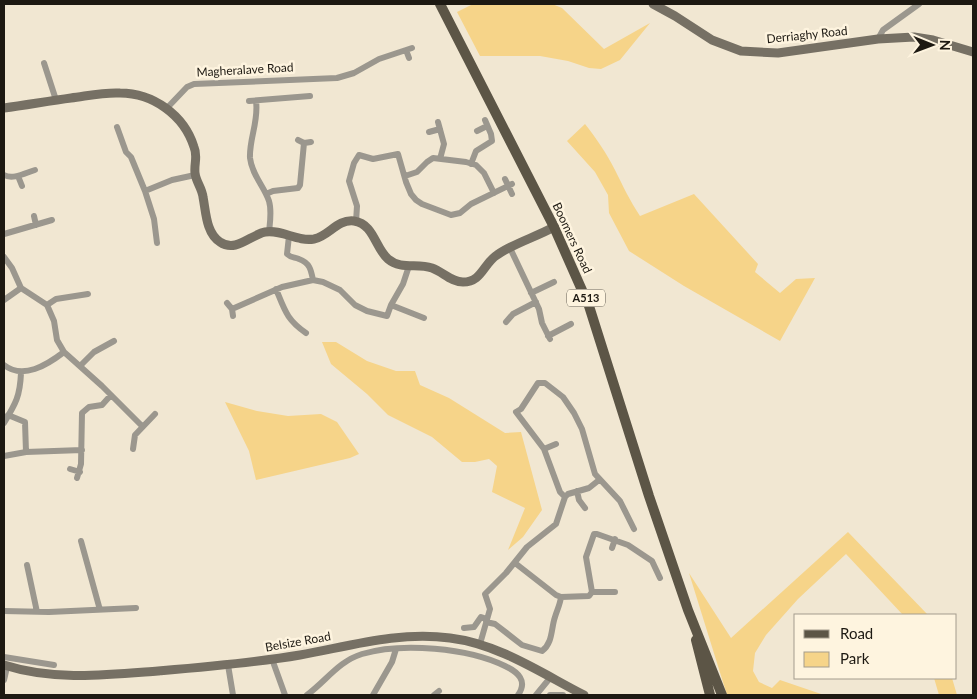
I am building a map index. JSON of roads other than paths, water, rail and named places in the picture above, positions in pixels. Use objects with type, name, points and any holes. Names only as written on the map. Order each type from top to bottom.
[{"type":"main road","name":"Boomers Road","points":[[440,4],[554,227],[589,306],[649,496],[688,610],[721,695]]},
{"type":"main road","name":"Boomers Road","points":[[688,610],[710,695]]},
{"type":"street","name":"Derriaghy Road","points":[[653,4],[676,16],[712,40],[741,51],[778,53],[914,36],[973,52]]},
{"type":"street","points":[[878,40],[883,30],[905,12],[919,4]]},
{"type":"street","name":"Magheralave Road","points":[[167,108],[182,91],[194,84],[337,78],[354,72],[379,59],[409,49],[409,58]]},
{"type":"street","points":[[44,63],[56,100]]},
{"type":"street","points":[[4,108],[122,92],[149,99],[167,108],[178,119],[191,139],[197,156],[194,167],[196,180],[202,189],[212,234],[219,242],[228,245],[237,244],[259,234],[269,232],[305,239],[316,238],[341,223],[356,222],[370,231],[382,253],[390,261],[401,265],[432,268],[453,280],[468,282],[478,277],[493,258],[554,227]]},
{"type":"street","points":[[269,232],[271,210],[266,194],[252,169],[250,157],[257,117],[253,101],[310,96]]},
{"type":"street","points":[[438,122],[444,148],[440,158]]},
{"type":"street","points":[[472,164],[476,150],[492,141],[486,123],[477,131]]},
{"type":"street","points":[[117,127],[126,152],[131,157],[145,191],[154,219],[157,243]]},
{"type":"street","points":[[429,132],[440,129]]},
{"type":"street","points":[[266,194],[273,191],[298,188],[300,185],[305,142]]},
{"type":"street","points":[[356,222],[357,206],[349,181],[357,156],[361,155],[379,159],[398,154],[411,194],[416,200],[451,215],[460,213],[471,204],[510,185]]},
{"type":"street","points":[[405,176],[417,172],[426,162],[433,158],[472,164],[484,172],[494,193]]},
{"type":"street","points":[[4,175],[8,178],[35,170]]},
{"type":"street","points":[[145,191],[172,180],[195,175]]},
{"type":"street","points":[[18,176],[22,186]]},
{"type":"street","points":[[505,179],[510,185],[512,194]]},
{"type":"street","points":[[34,216],[36,225]]},
{"type":"street","points":[[4,234],[52,220]]},
{"type":"street","points":[[289,236],[287,254],[289,257],[305,262],[310,266],[313,280]]},
{"type":"street","points":[[510,248],[536,302],[549,337],[562,325],[571,324]]},
{"type":"street","points":[[4,257],[12,268],[21,288],[47,305],[54,321],[58,340],[64,352],[142,426]]},
{"type":"street","points":[[234,316],[230,306],[276,289],[313,280],[323,282],[340,290],[355,306],[367,312],[387,316],[410,266]]},
{"type":"street","points":[[532,293],[554,282]]},
{"type":"street","points":[[4,300],[21,288]]},
{"type":"street","points":[[276,289],[287,316],[294,325],[306,334]]},
{"type":"street","points":[[47,305],[56,299],[83,293]]},
{"type":"street","points":[[506,322],[513,314],[536,302]]},
{"type":"street","points":[[391,305],[424,318]]},
{"type":"street","points":[[80,366],[94,352],[102,350],[114,341]]},
{"type":"street","points":[[4,365],[10,370],[21,372],[41,366],[64,352]]},
{"type":"street","points":[[4,422],[17,401],[21,372]]},
{"type":"street","points":[[565,497],[560,492],[544,449],[516,412],[521,409],[538,383],[545,383],[563,397],[574,413],[582,429],[595,474],[620,501],[634,529]]},
{"type":"street","points":[[70,469],[79,475],[82,450],[82,413],[90,408],[102,405],[111,395]]},
{"type":"street","points":[[133,448],[135,435],[155,414]]},
{"type":"street","points":[[8,416],[26,422],[26,452]]},
{"type":"street","points":[[544,449],[556,444]]},
{"type":"street","points":[[4,456],[26,452],[82,450]]},
{"type":"street","points":[[480,644],[490,609],[485,594],[515,563],[527,547],[556,524],[565,497],[589,488],[599,480]]},
{"type":"street","points":[[577,491],[579,500],[585,508]]},
{"type":"street","points":[[592,592],[586,557],[594,534],[615,539],[628,545],[652,561],[660,578]]},
{"type":"street","points":[[612,548],[615,539]]},
{"type":"street","points":[[81,541],[100,610]]},
{"type":"street","points":[[515,563],[561,598],[590,596],[592,592],[615,592]]},
{"type":"street","points":[[27,565],[37,612]]},
{"type":"street","points":[[464,628],[474,627],[481,618],[495,624],[522,646],[542,650],[547,648],[561,598]]},
{"type":"street","points":[[4,611],[37,612],[136,608]]},
{"type":"street","name":"Belsize Road","points":[[6,666],[52,675],[84,676],[228,665],[411,636],[448,637],[480,644],[515,658],[584,695]]},
{"type":"street","points":[[307,695],[329,678],[342,663],[363,654],[396,649],[424,648],[452,650],[491,659],[519,674],[522,680],[522,688],[518,695]]},
{"type":"street","points":[[373,695],[392,662],[396,649]]},
{"type":"street","points":[[4,656],[54,665]]},
{"type":"street","points":[[272,659],[285,695]]},
{"type":"street","points":[[228,665],[233,695]]},
{"type":"street","points":[[4,680],[6,666]]},
{"type":"street","points":[[536,695],[550,678]]},
{"type":"street","points":[[550,695],[562,695]]}]
